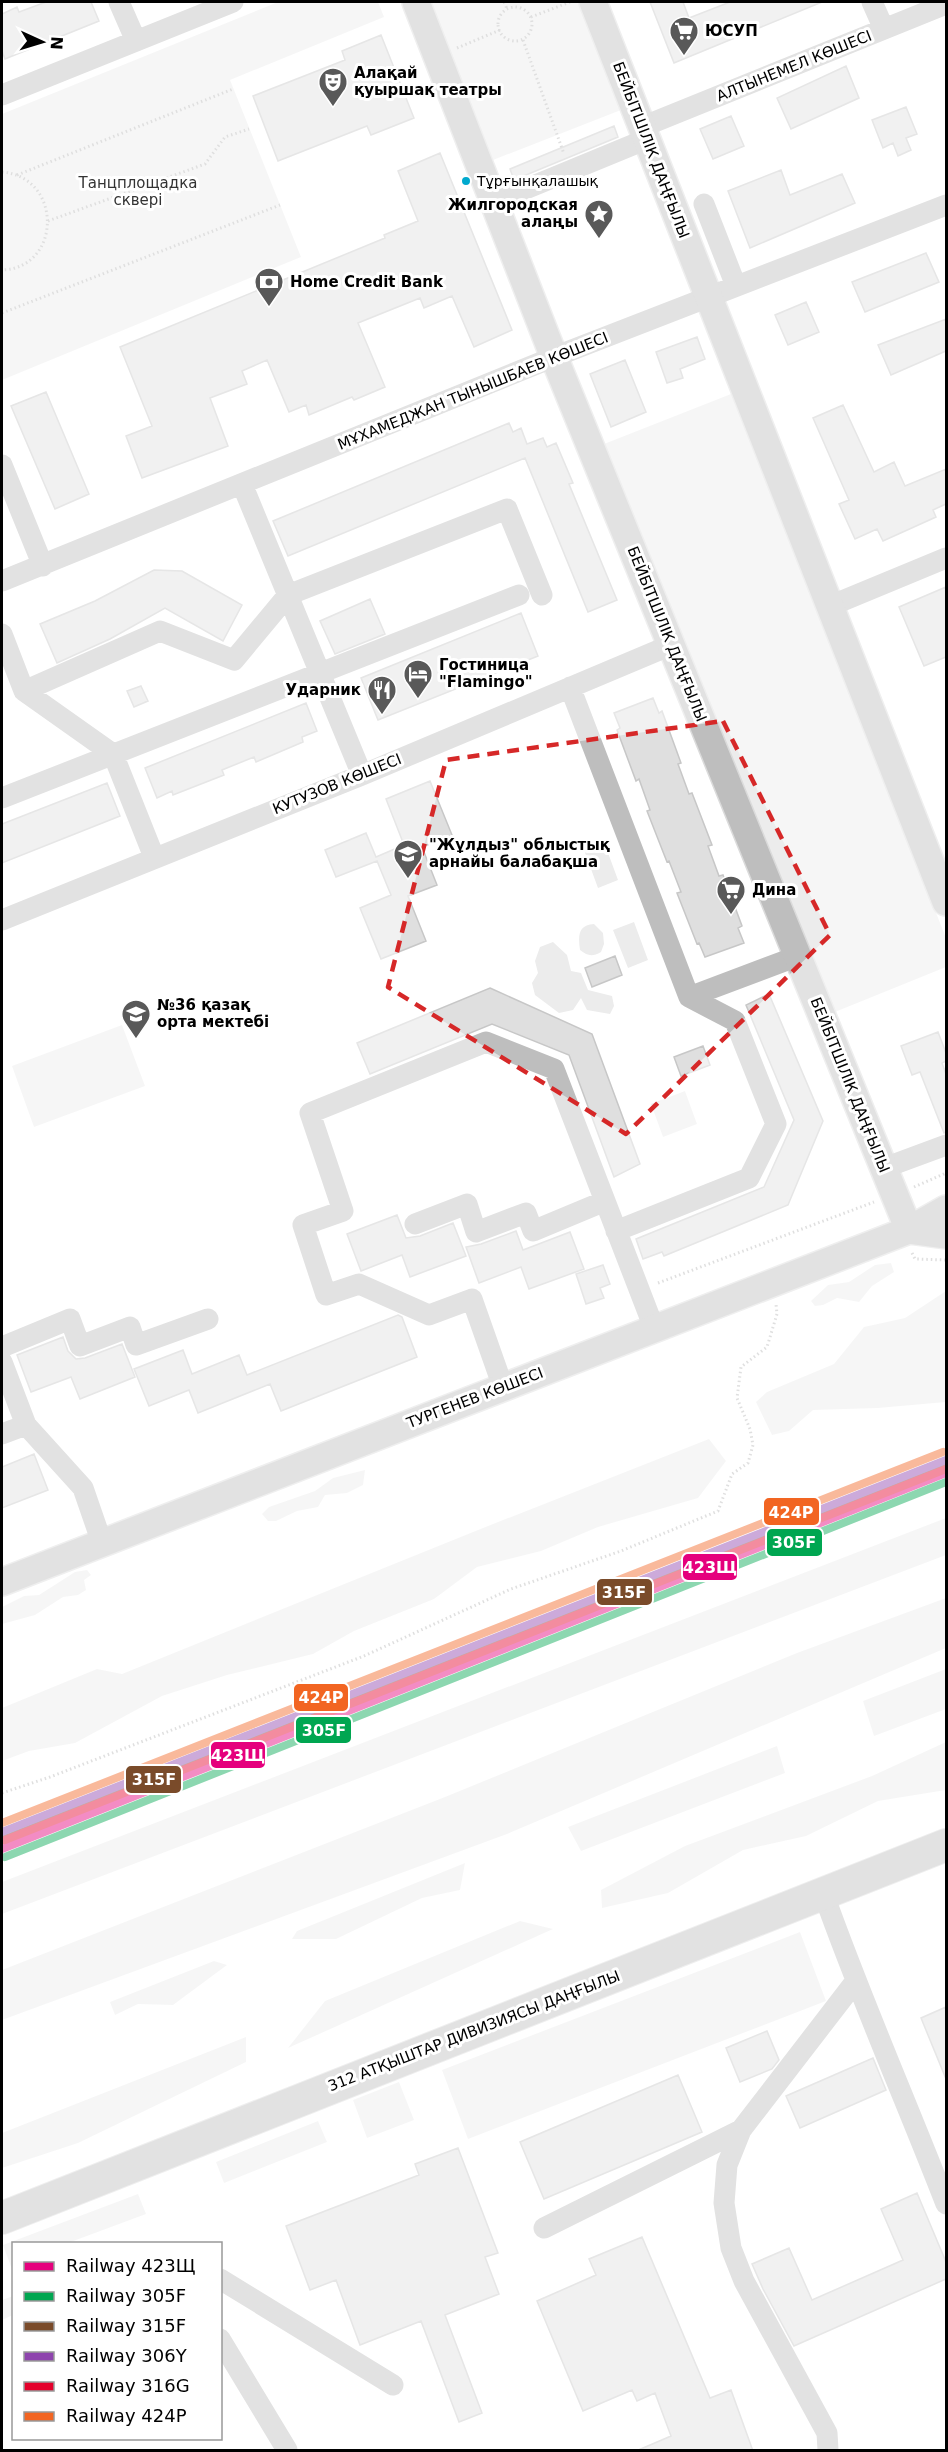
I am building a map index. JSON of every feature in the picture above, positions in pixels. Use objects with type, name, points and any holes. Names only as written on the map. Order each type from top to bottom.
[{"type":"highway","name":"312 АТҚЫШТАР ДИВИЗИЯСЫ ДАҢҒЫЛЫ","points":[[2,2218],[946,1845]]},
{"type":"main road","name":"БЕЙБІТШІЛІК ДАҢҒЫЛЫ","points":[[416,2],[554,357],[909,1230]]},
{"type":"main road","name":"БЕЙБІТШІЛІК ДАҢҒЫЛЫ","points":[[593,2],[946,898]]},
{"type":"main road","name":"ТУРГЕНЕВ КӨШЕСІ","points":[[2,1582],[909,1230],[946,1209]]},
{"type":"main road","points":[[909,1230],[946,1236]]},
{"type":"street","points":[[119,2],[136,41]]},
{"type":"street","points":[[2,95],[233,2]]},
{"type":"street","points":[[872,2],[884,29]]},
{"type":"street","name":"АЛТЫНЕМЕЛ КӨШЕСІ","points":[[494,202],[570,171],[644,133],[946,4]]},
{"type":"street","points":[[704,204],[736,286]]},
{"type":"street","name":"МҰХАМЕДЖАН ТЫНЫШБАЕВ КӨШЕСІ","points":[[2,581],[554,357],[946,205]]},
{"type":"street","points":[[2,465],[43,566]]},
{"type":"street","points":[[242,484],[362,775]]},
{"type":"street","points":[[24,691],[160,631],[234,660],[288,596],[507,509],[542,595]]},
{"type":"street","points":[[830,606],[946,558]]},
{"type":"street","points":[[2,798],[519,594]]},
{"type":"street","points":[[2,634],[24,691],[113,754],[154,857]]},
{"type":"street","name":"КУТУЗОВ КӨШЕСІ","points":[[2,920],[362,775],[671,645]]},
{"type":"street","points":[[570,687],[689,997],[735,1021],[776,1124],[749,1178],[616,1231]]},
{"type":"street","points":[[689,997],[798,956]]},
{"type":"street","points":[[503,1387],[472,1299],[429,1315],[359,1284],[326,1295],[303,1225],[343,1211],[310,1113],[486,1042],[554,1069],[654,1328]]},
{"type":"street","points":[[884,1168],[946,1145]]},
{"type":"street","points":[[415,1224],[467,1204],[476,1232],[526,1213],[533,1231],[605,1201]]},
{"type":"street","points":[[2,1347],[70,1319],[80,1346],[130,1327],[136,1345],[208,1319]]},
{"type":"street","points":[[2,1362],[26,1425],[82,1488],[102,1543]]},
{"type":"street","points":[[2,1434],[26,1425]]},
{"type":"street","points":[[824,1895],[855,1982],[887,2052],[946,2204]]},
{"type":"street","points":[[828,2451],[827,2433],[744,2281],[731,2248],[726,2226],[724,2194],[727,2166],[741,2130],[855,1982]]},
{"type":"street","points":[[544,2228],[741,2130]]},
{"type":"street","points":[[222,2280],[393,2385]]},
{"type":"street","points":[[222,2342],[288,2451]]},
{"type":"path","points":[[504,2],[507,9]]},
{"type":"path","points":[[531,17],[570,2]]},
{"type":"path","points":[[518,7],[528,12],[531,17],[532,29],[523,40],[514,42],[508,40],[500,30],[500,17],[507,9],[518,7]]},
{"type":"path","points":[[437,56],[500,30]]},
{"type":"path","points":[[523,40],[570,171]]},
{"type":"path","points":[[17,175],[233,89]]},
{"type":"path","points":[[48,221],[205,164],[225,137],[249,129]]},
{"type":"path","points":[[2,172],[26,179],[38,190],[46,205],[48,221],[45,238],[37,252],[24,263],[2,270]]},
{"type":"path","points":[[2,314],[280,205]]},
{"type":"path","points":[[639,1290],[895,1195],[946,1173]]},
{"type":"path","points":[[2,1793],[50,1777],[364,1656],[511,1589],[621,1551],[718,1510],[732,1474],[748,1463],[753,1445],[750,1429],[737,1398],[741,1367],[767,1347],[777,1314],[774,1281]]},
{"type":"highlighted area","points":[[723,721],[830,935],[626,1134],[388,987],[446,760]]},
{"type":"green space","name":"Танцплощадка сквері","points":[[278,2],[378,2],[384,17],[230,80],[301,257],[2,380],[2,114]]},
{"type":"green space","points":[[431,2],[579,2],[621,110],[493,160]]},
{"type":"green space","points":[[731,394],[946,938],[946,967],[830,1014],[604,444]]},
{"type":"green space","points":[[604,842],[618,880],[598,888],[584,850]]},
{"type":"green space","points":[[634,922],[648,960],[628,968],[613,930]]},
{"type":"green space","points":[[594,924],[603,933],[604,944],[601,952],[595,955],[585,954],[580,950],[580,932],[585,927]]},
{"type":"green space","points":[[553,942],[567,955],[571,971],[581,973],[588,990],[612,996],[614,1006],[610,1014],[587,1010],[581,998],[573,1010],[559,1013],[535,995],[532,983],[538,973],[535,961],[540,947]]},
{"type":"green space","points":[[122,1025],[145,1086],[34,1127],[12,1066]]},
{"type":"green space","points":[[685,1091],[697,1124],[663,1137],[651,1104]]},
{"type":"green space","points":[[891,1263],[894,1272],[872,1286],[859,1302],[837,1298],[815,1306],[811,1301],[828,1285],[849,1282],[875,1265]]},
{"type":"green space","points":[[946,1291],[946,1402],[878,1408],[813,1410],[789,1431],[772,1435],[756,1402],[767,1392],[834,1364],[864,1327],[905,1318]]},
{"type":"green space","points":[[709,1439],[726,1461],[698,1498],[598,1527],[541,1551],[477,1567],[434,1599],[354,1631],[313,1654],[227,1675],[162,1696],[75,1743],[29,1751],[2,1761],[2,1708],[97,1669],[122,1674]]},
{"type":"green space","points":[[365,1470],[363,1485],[347,1493],[325,1495],[318,1507],[297,1511],[276,1521],[268,1521],[262,1514],[269,1507],[315,1491],[333,1478]]},
{"type":"green space","points":[[946,1518],[946,1555],[2,1914],[2,1882]]},
{"type":"green space","points":[[87,1570],[91,1575],[84,1580],[86,1590],[78,1595],[63,1597],[35,1615],[2,1624],[2,1607],[24,1596],[39,1595],[75,1572]]},
{"type":"green space","points":[[946,1598],[946,1648],[507,1834],[2,2020],[2,1970],[445,1797],[797,1653]]},
{"type":"green space","points":[[946,1669],[946,1709],[874,1736],[863,1701]]},
{"type":"green space","points":[[946,1742],[946,1790],[878,1801],[806,1836],[743,1850],[668,1893],[602,1908],[601,1890],[685,1846],[872,1776]]},
{"type":"green space","points":[[777,1746],[785,1773],[581,1851],[568,1827]]},
{"type":"green space","points":[[465,1863],[460,1890],[422,1898],[336,1939],[292,1939],[297,1931]]},
{"type":"green space","points":[[520,1921],[553,1929],[288,2048],[325,2001]]},
{"type":"green space","points":[[800,1932],[826,2001],[468,2139],[442,2070]]},
{"type":"green space","points":[[214,1961],[227,1965],[173,2005],[138,2004],[115,2015],[110,2002]]},
{"type":"green space","points":[[246,2037],[246,2062],[78,2143],[2,2168],[2,2133]]},
{"type":"green space","points":[[399,2082],[414,2120],[367,2138],[353,2100]]},
{"type":"green space","points":[[318,2121],[327,2142],[224,2183],[216,2162]]},
{"type":"green space","points":[[138,2194],[146,2214],[71,2242],[12,2242],[12,2269],[3,2245]]},
{"type":"green space","points":[[12,2296],[12,2315],[2,2320],[2,2300]]},
{"type":"building","points":[[46,2],[91,2],[99,21],[5,59],[2,51],[2,14],[17,7],[19,12]]},
{"type":"building","points":[[650,2],[683,2],[689,18],[730,2],[822,2],[674,63]]},
{"type":"building","name":"Алақай қуыршақ театры","points":[[381,35],[414,118],[371,135],[367,126],[278,161],[253,96],[345,60],[342,51]]},
{"type":"building","points":[[846,66],[859,98],[791,129],[777,98]]},
{"type":"building","points":[[906,107],[917,134],[906,138],[911,150],[898,156],[893,143],[883,148],[872,120]]},
{"type":"building","points":[[731,116],[744,146],[713,159],[700,129]]},
{"type":"building","points":[[614,126],[618,137],[514,180],[510,169]]},
{"type":"building","points":[[440,153],[512,330],[474,347],[452,296],[424,308],[420,298],[358,323],[385,387],[354,400],[352,397],[309,415],[306,405],[289,412],[267,360],[242,371],[247,384],[210,398],[228,446],[142,478],[126,436],[152,426],[120,347],[385,238],[384,235],[418,221],[398,171]]},
{"type":"building","points":[[781,170],[790,195],[842,174],[855,203],[750,248],[728,191]]},
{"type":"building","points":[[926,253],[939,282],[865,312],[852,282]]},
{"type":"building","points":[[806,302],[819,332],[788,345],[775,315]]},
{"type":"building","points":[[946,319],[946,351],[891,375],[878,345]]},
{"type":"building","points":[[697,337],[705,359],[680,369],[683,378],[667,383],[656,352]]},
{"type":"building","points":[[625,360],[646,412],[611,427],[590,374]]},
{"type":"building","points":[[46,392],[89,494],[55,509],[11,406]]},
{"type":"building","points":[[843,405],[874,472],[894,462],[905,486],[946,469],[946,504],[933,510],[936,517],[883,541],[877,529],[855,539],[839,504],[849,500],[813,418]]},
{"type":"building","points":[[509,423],[513,432],[521,428],[527,444],[543,438],[547,447],[556,443],[573,483],[569,484],[617,600],[588,612],[525,458],[288,556],[273,521]]},
{"type":"building","points":[[154,570],[182,571],[242,605],[223,641],[165,608],[110,639],[57,663],[40,624],[95,601]]},
{"type":"building","points":[[946,587],[946,657],[924,666],[899,607]]},
{"type":"building","points":[[370,599],[385,634],[335,654],[320,621]]},
{"type":"building","points":[[521,613],[538,656],[378,720],[361,678]]},
{"type":"building","points":[[141,686],[148,701],[134,707],[127,691]]},
{"type":"building","points":[[653,698],[659,713],[662,711],[681,763],[678,764],[689,794],[692,793],[712,845],[708,846],[719,876],[723,875],[742,926],[738,928],[744,943],[705,957],[699,943],[697,944],[677,893],[681,892],[647,811],[650,810],[639,779],[636,781],[617,730],[620,728],[614,713]]},
{"type":"building","points":[[306,703],[317,731],[302,737],[303,742],[256,762],[254,757],[222,770],[224,775],[173,795],[172,791],[157,798],[145,768]]},
{"type":"building","points":[[430,781],[452,835],[422,847],[437,885],[408,896],[426,941],[381,959],[360,908],[391,895],[377,861],[336,877],[325,850],[366,833],[376,857],[404,845],[386,799]]},
{"type":"building","points":[[107,783],[120,816],[2,863],[2,824]]},
{"type":"building","points":[[615,956],[622,975],[592,987],[585,968]]},
{"type":"building","points":[[490,988],[592,1034],[640,1164],[614,1177],[569,1055],[492,1024],[370,1074],[357,1043]]},
{"type":"building","points":[[769,994],[823,1121],[788,1205],[664,1256],[662,1252],[643,1259],[636,1239],[764,1187],[794,1120],[746,1005]]},
{"type":"building","points":[[938,1032],[946,1053],[946,1061],[942,1063],[946,1074],[946,1132],[944,1133],[920,1072],[912,1075],[901,1046]]},
{"type":"building","points":[[703,1046],[710,1065],[681,1076],[674,1057]]},
{"type":"building","points":[[397,1215],[406,1238],[420,1236],[453,1223],[466,1256],[410,1277],[402,1255],[361,1271],[347,1234]]},
{"type":"building","points":[[516,1231],[523,1250],[570,1232],[584,1269],[529,1289],[521,1267],[479,1283],[466,1247]]},
{"type":"building","points":[[603,1265],[610,1284],[600,1288],[604,1298],[586,1304],[576,1274]]},
{"type":"building","points":[[398,1315],[402,1317],[417,1357],[281,1411],[270,1384],[198,1413],[189,1390],[149,1406],[134,1369],[183,1350],[192,1374],[239,1355],[247,1375]]},
{"type":"building","points":[[63,1337],[68,1351],[76,1359],[85,1358],[122,1344],[135,1377],[80,1399],[71,1377],[31,1392],[17,1355]]},
{"type":"building","points":[[34,1454],[48,1490],[2,1508],[2,1467]]},
{"type":"building","points":[[946,2007],[946,2079],[921,2018]]},
{"type":"building","points":[[767,2031],[779,2060],[772,2069],[740,2082],[726,2048]]},
{"type":"building","points":[[873,2058],[886,2090],[800,2128],[786,2096]]},
{"type":"building","points":[[678,2075],[702,2132],[544,2199],[520,2142]]},
{"type":"building","points":[[458,2148],[498,2253],[485,2257],[499,2294],[445,2315],[482,2413],[459,2422],[421,2321],[360,2345],[336,2280],[310,2290],[286,2226],[419,2175],[415,2164]]},
{"type":"building","points":[[917,2193],[946,2262],[946,2279],[794,2346],[752,2264],[789,2248],[812,2300],[903,2260],[881,2209]]},
{"type":"building","points":[[642,2237],[710,2398],[731,2390],[753,2451],[636,2451],[671,2436],[655,2393],[637,2401],[632,2390],[583,2411],[537,2301],[596,2275],[589,2259]]},
{"type":"rail line","name":"424Р","points":[[2,1823],[943,1452]]},
{"type":"rail line","name":"306Y","points":[[2,1832],[946,1460]]},
{"type":"rail line","name":"315F","points":[[2,1840],[943,1465]]},
{"type":"rail line","name":"316G","points":[[5,1840],[946,1469]]},
{"type":"rail line","name":"423Щ","points":[[2,1849],[946,1473]]},
{"type":"rail line","name":"305F","points":[[5,1857],[946,1482]]},
{"type":"place","name":"ЮСУП","points":[[684,56]]},
{"type":"place","name":"Алақай қуыршақ театры","points":[[333,108]]},
{"type":"place","name":"Тұрғынқалашық","points":[[466,181]]},
{"type":"place","name":"Жилгородская алаңы","points":[[599,240]]},
{"type":"place","name":"Home Credit Bank","points":[[269,308]]},
{"type":"place","name":"Гостиница \"Flamingo\"","points":[[418,700]]},
{"type":"place","name":"Ударник","points":[[382,716]]},
{"type":"place","name":"\"Жұлдыз\" облыстық арнайы балабақша","points":[[408,880]]},
{"type":"place","name":"Дина","points":[[731,916]]},
{"type":"place","name":"№36 қазақ орта мектебі","points":[[136,1040]]}]
